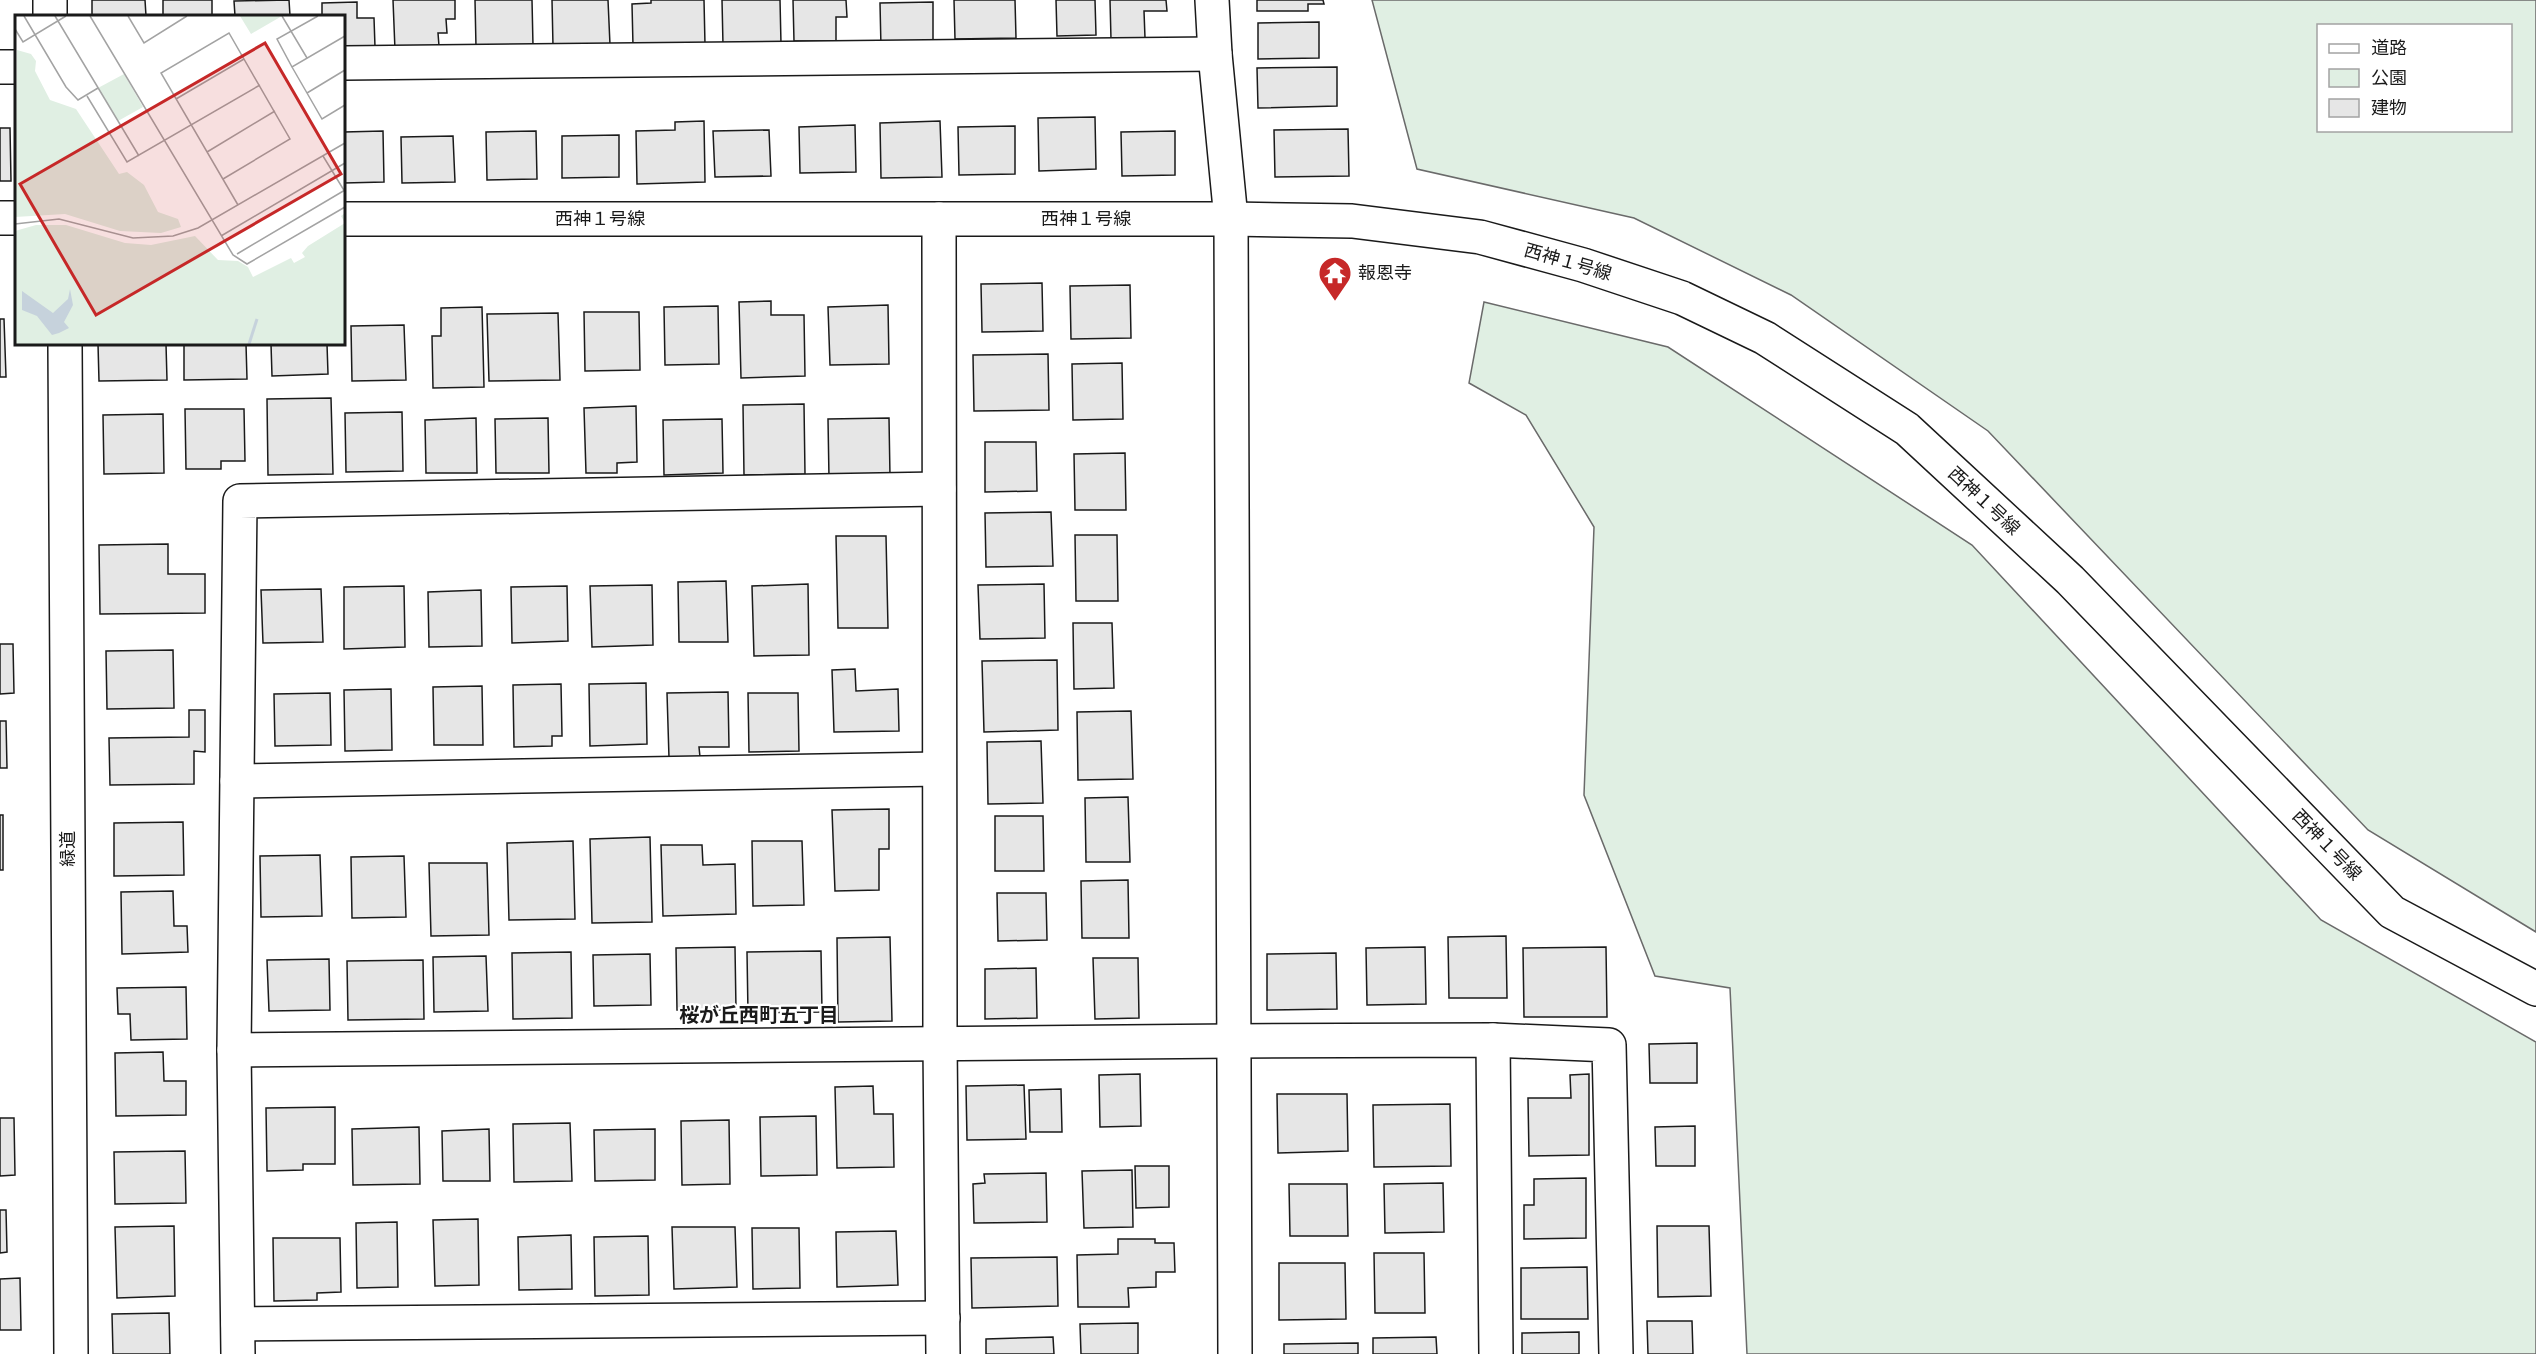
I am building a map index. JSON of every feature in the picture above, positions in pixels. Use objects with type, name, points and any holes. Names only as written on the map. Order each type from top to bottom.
[{"type":"street","points":[[1212,0],[1231,219],[1235,1354]]},
{"type":"street","points":[[345,63],[1215,54]]},
{"type":"street","name":"西神１号線","points":[[345,219],[1352,221],[1480,237],[1582,265],[1682,298],[1765,338],[1907,429],[2070,580],[2392,912],[2536,989]]},
{"type":"street","points":[[939,219],[939,769],[943,1354]]},
{"type":"street","name":"緑道","points":[[65,345],[71,1354]]},
{"type":"street","points":[[939,489],[240,501],[234,1050],[238,1339],[943,1318]]},
{"type":"street","points":[[237,781],[939,769]]},
{"type":"street","points":[[1493,1040],[1496,1354]]},
{"type":"street","points":[[234,1050],[1234,1041],[1493,1040],[1609,1044],[1616,1354]]},
{"type":"green space","points":[[1372,0],[2536,0],[2536,932],[2368,830],[1988,431],[1791,295],[1634,218],[1417,169]]},
{"type":"green space","points":[[1484,302],[1668,347],[1972,545],[2321,920],[2536,1042],[2536,1354],[1747,1354],[1730,988],[1655,976],[1584,795],[1594,527],[1526,415],[1469,383]]},
{"type":"building","points":[[92,0],[145,0],[146,15],[92,15]]},
{"type":"building","points":[[163,0],[212,0],[212,15],[163,15]]},
{"type":"building","points":[[289,0],[290,15],[235,15],[234,1]]},
{"type":"building","points":[[393,0],[455,0],[455,19],[446,19],[447,33],[438,33],[439,46],[395,50]]},
{"type":"building","points":[[475,0],[532,0],[533,46],[476,47]]},
{"type":"building","points":[[552,0],[608,0],[610,45],[553,46]]},
{"type":"building","points":[[651,0],[704,0],[705,45],[633,46],[632,4],[651,3]]},
{"type":"building","points":[[722,0],[780,0],[781,44],[723,45]]},
{"type":"building","points":[[793,0],[846,0],[847,17],[836,17],[836,41],[794,41]]},
{"type":"building","points":[[954,0],[1015,0],[1016,38],[955,39]]},
{"type":"building","points":[[1056,0],[1095,0],[1096,35],[1057,36]]},
{"type":"building","points":[[1110,0],[1166,0],[1167,11],[1144,11],[1145,38],[1111,39]]},
{"type":"building","points":[[1257,0],[1323,0],[1324,4],[1308,4],[1308,11],[1257,11]]},
{"type":"building","points":[[357,2],[357,18],[374,18],[375,47],[345,47],[345,15],[322,15],[322,3]]},
{"type":"building","points":[[933,2],[933,47],[881,48],[880,3]]},
{"type":"building","points":[[1319,22],[1319,58],[1258,59],[1258,23]]},
{"type":"building","points":[[1337,67],[1337,106],[1258,108],[1257,68]]},
{"type":"building","points":[[1095,117],[1096,169],[1039,171],[1038,118]]},
{"type":"building","points":[[704,121],[705,182],[637,184],[636,131],[675,130],[675,122]]},
{"type":"building","points":[[940,121],[942,177],[881,178],[880,123]]},
{"type":"building","points":[[855,125],[856,172],[800,173],[799,127]]},
{"type":"building","points":[[1015,126],[1015,174],[959,175],[958,127]]},
{"type":"building","points":[[0,128],[10,128],[11,181],[0,181]]},
{"type":"building","points":[[1348,129],[1349,176],[1275,177],[1274,130]]},
{"type":"building","points":[[769,130],[771,176],[715,177],[713,131]]},
{"type":"building","points":[[383,131],[384,182],[345,183],[345,132]]},
{"type":"building","points":[[536,131],[537,179],[487,180],[486,132]]},
{"type":"building","points":[[1175,131],[1175,175],[1122,176],[1121,132]]},
{"type":"building","points":[[619,135],[619,177],[562,178],[562,136]]},
{"type":"building","points":[[453,136],[455,182],[402,183],[401,137]]},
{"type":"building","points":[[1042,283],[1043,331],[982,332],[981,284]]},
{"type":"building","points":[[1130,285],[1131,338],[1071,339],[1070,286]]},
{"type":"building","points":[[771,301],[771,315],[804,315],[805,376],[741,378],[739,302]]},
{"type":"building","points":[[888,305],[889,364],[830,365],[828,307]]},
{"type":"building","points":[[718,306],[719,364],[665,365],[664,307]]},
{"type":"building","points":[[482,307],[484,387],[433,388],[432,336],[441,336],[441,308]]},
{"type":"building","points":[[584,312],[639,312],[640,370],[585,371]]},
{"type":"building","points":[[558,313],[560,380],[489,381],[487,314]]},
{"type":"building","points":[[0,319],[4,319],[6,377],[0,377]]},
{"type":"building","points":[[404,325],[406,380],[352,381],[351,326]]},
{"type":"building","points":[[98,345],[166,345],[167,380],[99,381]]},
{"type":"building","points":[[184,345],[246,345],[247,379],[184,380]]},
{"type":"building","points":[[271,345],[327,345],[328,374],[272,376]]},
{"type":"building","points":[[1048,354],[1049,410],[974,411],[973,355]]},
{"type":"building","points":[[1122,363],[1123,419],[1073,420],[1072,364]]},
{"type":"building","points":[[331,398],[333,474],[268,475],[267,399]]},
{"type":"building","points":[[804,404],[805,474],[744,475],[743,405]]},
{"type":"building","points":[[636,406],[637,462],[617,463],[617,473],[586,473],[584,408]]},
{"type":"building","points":[[185,409],[244,409],[245,461],[221,461],[221,469],[186,469]]},
{"type":"building","points":[[402,412],[403,471],[346,472],[345,413]]},
{"type":"building","points":[[163,414],[164,473],[104,474],[103,415]]},
{"type":"building","points":[[476,418],[477,473],[426,473],[425,420]]},
{"type":"building","points":[[548,418],[549,473],[496,473],[495,419]]},
{"type":"building","points":[[889,418],[890,477],[829,478],[828,419]]},
{"type":"building","points":[[722,419],[723,473],[664,475],[663,420]]},
{"type":"building","points":[[985,442],[1036,442],[1037,491],[985,492]]},
{"type":"building","points":[[1125,453],[1126,510],[1075,510],[1074,454]]},
{"type":"building","points":[[1051,512],[1053,566],[986,567],[985,513]]},
{"type":"building","points":[[1075,535],[1117,535],[1118,601],[1076,601]]},
{"type":"building","points":[[836,536],[886,536],[888,628],[838,628]]},
{"type":"building","points":[[168,544],[168,574],[205,574],[205,613],[100,614],[99,545]]},
{"type":"building","points":[[726,581],[728,642],[679,642],[678,582]]},
{"type":"building","points":[[808,584],[809,655],[754,656],[752,586]]},
{"type":"building","points":[[1044,584],[1045,638],[980,639],[978,585]]},
{"type":"building","points":[[652,585],[653,645],[592,647],[590,586]]},
{"type":"building","points":[[404,586],[405,647],[344,649],[344,587]]},
{"type":"building","points":[[567,586],[568,641],[512,643],[511,587]]},
{"type":"building","points":[[321,589],[323,642],[263,643],[261,590]]},
{"type":"building","points":[[481,590],[482,646],[429,647],[428,592]]},
{"type":"building","points":[[1073,623],[1112,623],[1114,688],[1074,689]]},
{"type":"building","points":[[0,644],[13,644],[14,693],[0,694]]},
{"type":"building","points":[[173,650],[174,708],[107,709],[106,651]]},
{"type":"building","points":[[1057,660],[1058,730],[984,732],[982,661]]},
{"type":"building","points":[[855,669],[856,691],[898,689],[899,731],[834,732],[832,670]]},
{"type":"building","points":[[646,683],[647,744],[590,746],[589,684]]},
{"type":"building","points":[[561,684],[562,736],[552,736],[552,746],[514,747],[513,685]]},
{"type":"building","points":[[482,686],[483,745],[434,745],[433,687]]},
{"type":"building","points":[[391,689],[392,750],[345,751],[344,690]]},
{"type":"building","points":[[728,692],[729,747],[699,747],[700,757],[669,758],[667,693]]},
{"type":"building","points":[[330,693],[331,745],[275,746],[274,694]]},
{"type":"building","points":[[748,693],[798,693],[799,751],[749,752]]},
{"type":"building","points":[[189,710],[205,710],[205,752],[194,751],[194,784],[110,785],[109,738],[189,737]]},
{"type":"building","points":[[1131,711],[1133,779],[1078,780],[1077,712]]},
{"type":"building","points":[[0,721],[6,721],[7,768],[0,768]]},
{"type":"building","points":[[1041,741],[1043,803],[988,804],[987,742]]},
{"type":"building","points":[[1128,797],[1130,862],[1086,862],[1085,798]]},
{"type":"building","points":[[889,809],[889,849],[879,849],[879,890],[835,891],[832,810]]},
{"type":"building","points":[[0,815],[3,815],[3,870],[0,870]]},
{"type":"building","points":[[995,816],[1043,816],[1044,871],[995,871]]},
{"type":"building","points":[[183,822],[184,875],[114,876],[114,823]]},
{"type":"building","points":[[650,837],[652,922],[592,923],[590,839]]},
{"type":"building","points":[[573,841],[575,919],[509,920],[507,843]]},
{"type":"building","points":[[752,841],[802,841],[804,905],[753,906]]},
{"type":"building","points":[[661,845],[702,845],[703,865],[735,864],[736,914],[663,916]]},
{"type":"building","points":[[320,855],[322,916],[261,917],[260,856]]},
{"type":"building","points":[[404,856],[406,917],[352,918],[351,857]]},
{"type":"building","points":[[429,863],[487,863],[489,935],[431,936]]},
{"type":"building","points":[[1128,880],[1129,938],[1082,938],[1081,881]]},
{"type":"building","points":[[173,891],[174,926],[187,926],[188,952],[122,954],[121,892]]},
{"type":"building","points":[[997,893],[1046,893],[1047,940],[998,941]]},
{"type":"building","points":[[1506,936],[1507,998],[1449,998],[1448,937]]},
{"type":"building","points":[[890,937],[892,1021],[838,1022],[837,938]]},
{"type":"building","points":[[735,947],[736,1010],[677,1010],[676,948]]},
{"type":"building","points":[[1425,947],[1426,1004],[1367,1005],[1366,948]]},
{"type":"building","points":[[1606,947],[1607,1017],[1524,1017],[1523,948]]},
{"type":"building","points":[[821,951],[822,1012],[748,1013],[747,952]]},
{"type":"building","points":[[571,952],[572,1018],[513,1019],[512,953]]},
{"type":"building","points":[[1336,953],[1337,1009],[1267,1010],[1267,954]]},
{"type":"building","points":[[650,954],[651,1005],[594,1006],[593,955]]},
{"type":"building","points":[[486,956],[488,1011],[434,1012],[433,957]]},
{"type":"building","points":[[1093,958],[1138,958],[1139,1018],[1095,1019]]},
{"type":"building","points":[[329,959],[330,1010],[269,1011],[267,960]]},
{"type":"building","points":[[423,960],[424,1019],[348,1020],[347,961]]},
{"type":"building","points":[[1036,968],[1037,1018],[985,1019],[985,969]]},
{"type":"building","points":[[186,987],[187,1039],[131,1040],[130,1014],[118,1014],[117,988]]},
{"type":"building","points":[[1697,1043],[1697,1083],[1650,1083],[1649,1044]]},
{"type":"building","points":[[163,1052],[164,1081],[186,1081],[186,1115],[116,1116],[115,1053]]},
{"type":"building","points":[[1140,1074],[1141,1126],[1100,1127],[1099,1075]]},
{"type":"building","points":[[1589,1074],[1589,1155],[1529,1156],[1528,1098],[1571,1098],[1570,1075]]},
{"type":"building","points":[[1024,1085],[1026,1139],[967,1140],[966,1086]]},
{"type":"building","points":[[873,1086],[874,1114],[893,1114],[894,1167],[837,1168],[835,1087]]},
{"type":"building","points":[[1061,1089],[1062,1132],[1030,1132],[1029,1090]]},
{"type":"building","points":[[1277,1094],[1347,1094],[1348,1151],[1278,1153]]},
{"type":"building","points":[[1450,1104],[1451,1166],[1374,1167],[1373,1105]]},
{"type":"building","points":[[335,1107],[335,1164],[303,1164],[303,1170],[267,1171],[266,1108]]},
{"type":"building","points":[[816,1116],[817,1175],[761,1176],[760,1117]]},
{"type":"building","points":[[0,1118],[14,1118],[15,1175],[0,1176]]},
{"type":"building","points":[[729,1120],[730,1184],[682,1185],[681,1121]]},
{"type":"building","points":[[570,1123],[572,1181],[514,1182],[513,1124]]},
{"type":"building","points":[[1695,1126],[1695,1166],[1656,1166],[1655,1127]]},
{"type":"building","points":[[419,1127],[420,1184],[353,1185],[352,1129]]},
{"type":"building","points":[[489,1129],[490,1181],[443,1181],[442,1131]]},
{"type":"building","points":[[655,1129],[655,1180],[595,1181],[594,1130]]},
{"type":"building","points":[[185,1151],[186,1203],[115,1204],[114,1152]]},
{"type":"building","points":[[1135,1166],[1169,1166],[1169,1207],[1136,1208]]},
{"type":"building","points":[[1132,1170],[1133,1227],[1084,1228],[1082,1171]]},
{"type":"building","points":[[1046,1173],[1047,1222],[974,1223],[973,1184],[985,1183],[984,1174]]},
{"type":"building","points":[[1586,1178],[1586,1238],[1524,1239],[1524,1205],[1534,1205],[1534,1179]]},
{"type":"building","points":[[1443,1183],[1444,1232],[1385,1233],[1384,1184]]},
{"type":"building","points":[[1289,1184],[1347,1184],[1348,1236],[1290,1236]]},
{"type":"building","points":[[0,1210],[6,1210],[7,1252],[0,1253]]},
{"type":"building","points":[[478,1219],[479,1285],[435,1286],[433,1220]]},
{"type":"building","points":[[397,1222],[398,1287],[357,1288],[356,1223]]},
{"type":"building","points":[[174,1226],[175,1296],[117,1298],[115,1227]]},
{"type":"building","points":[[1657,1226],[1709,1226],[1711,1296],[1658,1297]]},
{"type":"building","points":[[672,1227],[735,1227],[737,1287],[674,1289]]},
{"type":"building","points":[[752,1228],[799,1228],[800,1288],[753,1289]]},
{"type":"building","points":[[896,1231],[898,1285],[837,1287],[836,1232]]},
{"type":"building","points":[[571,1235],[572,1289],[519,1290],[518,1237]]},
{"type":"building","points":[[648,1236],[649,1295],[595,1296],[594,1237]]},
{"type":"building","points":[[273,1238],[340,1238],[341,1292],[317,1293],[317,1300],[274,1301]]},
{"type":"building","points":[[1118,1239],[1155,1239],[1155,1243],[1174,1243],[1175,1272],[1156,1272],[1156,1287],[1128,1288],[1129,1307],[1078,1307],[1077,1255],[1118,1254]]},
{"type":"building","points":[[1374,1253],[1424,1253],[1425,1313],[1375,1313]]},
{"type":"building","points":[[1057,1257],[1058,1306],[972,1308],[971,1258]]},
{"type":"building","points":[[1279,1263],[1345,1263],[1346,1319],[1279,1320]]},
{"type":"building","points":[[1587,1267],[1588,1319],[1521,1319],[1521,1268]]},
{"type":"building","points":[[20,1278],[21,1330],[0,1330],[0,1279]]},
{"type":"building","points":[[169,1313],[170,1354],[113,1354],[112,1314]]},
{"type":"building","points":[[1647,1321],[1692,1321],[1693,1354],[1648,1354]]},
{"type":"building","points":[[1138,1323],[1138,1354],[1081,1354],[1080,1324]]},
{"type":"building","points":[[1579,1332],[1579,1354],[1522,1354],[1522,1333]]},
{"type":"building","points":[[1053,1337],[1054,1354],[986,1354],[986,1339]]},
{"type":"building","points":[[1436,1337],[1437,1354],[1373,1354],[1373,1338]]},
{"type":"building","points":[[1358,1343],[1358,1354],[1284,1354],[1284,1344]]},
{"type":"place","name":"報恩寺","points":[[1335,302]]},
{"type":"district","name":"桜が丘西町五丁目","points":[[759,1015]]}]
